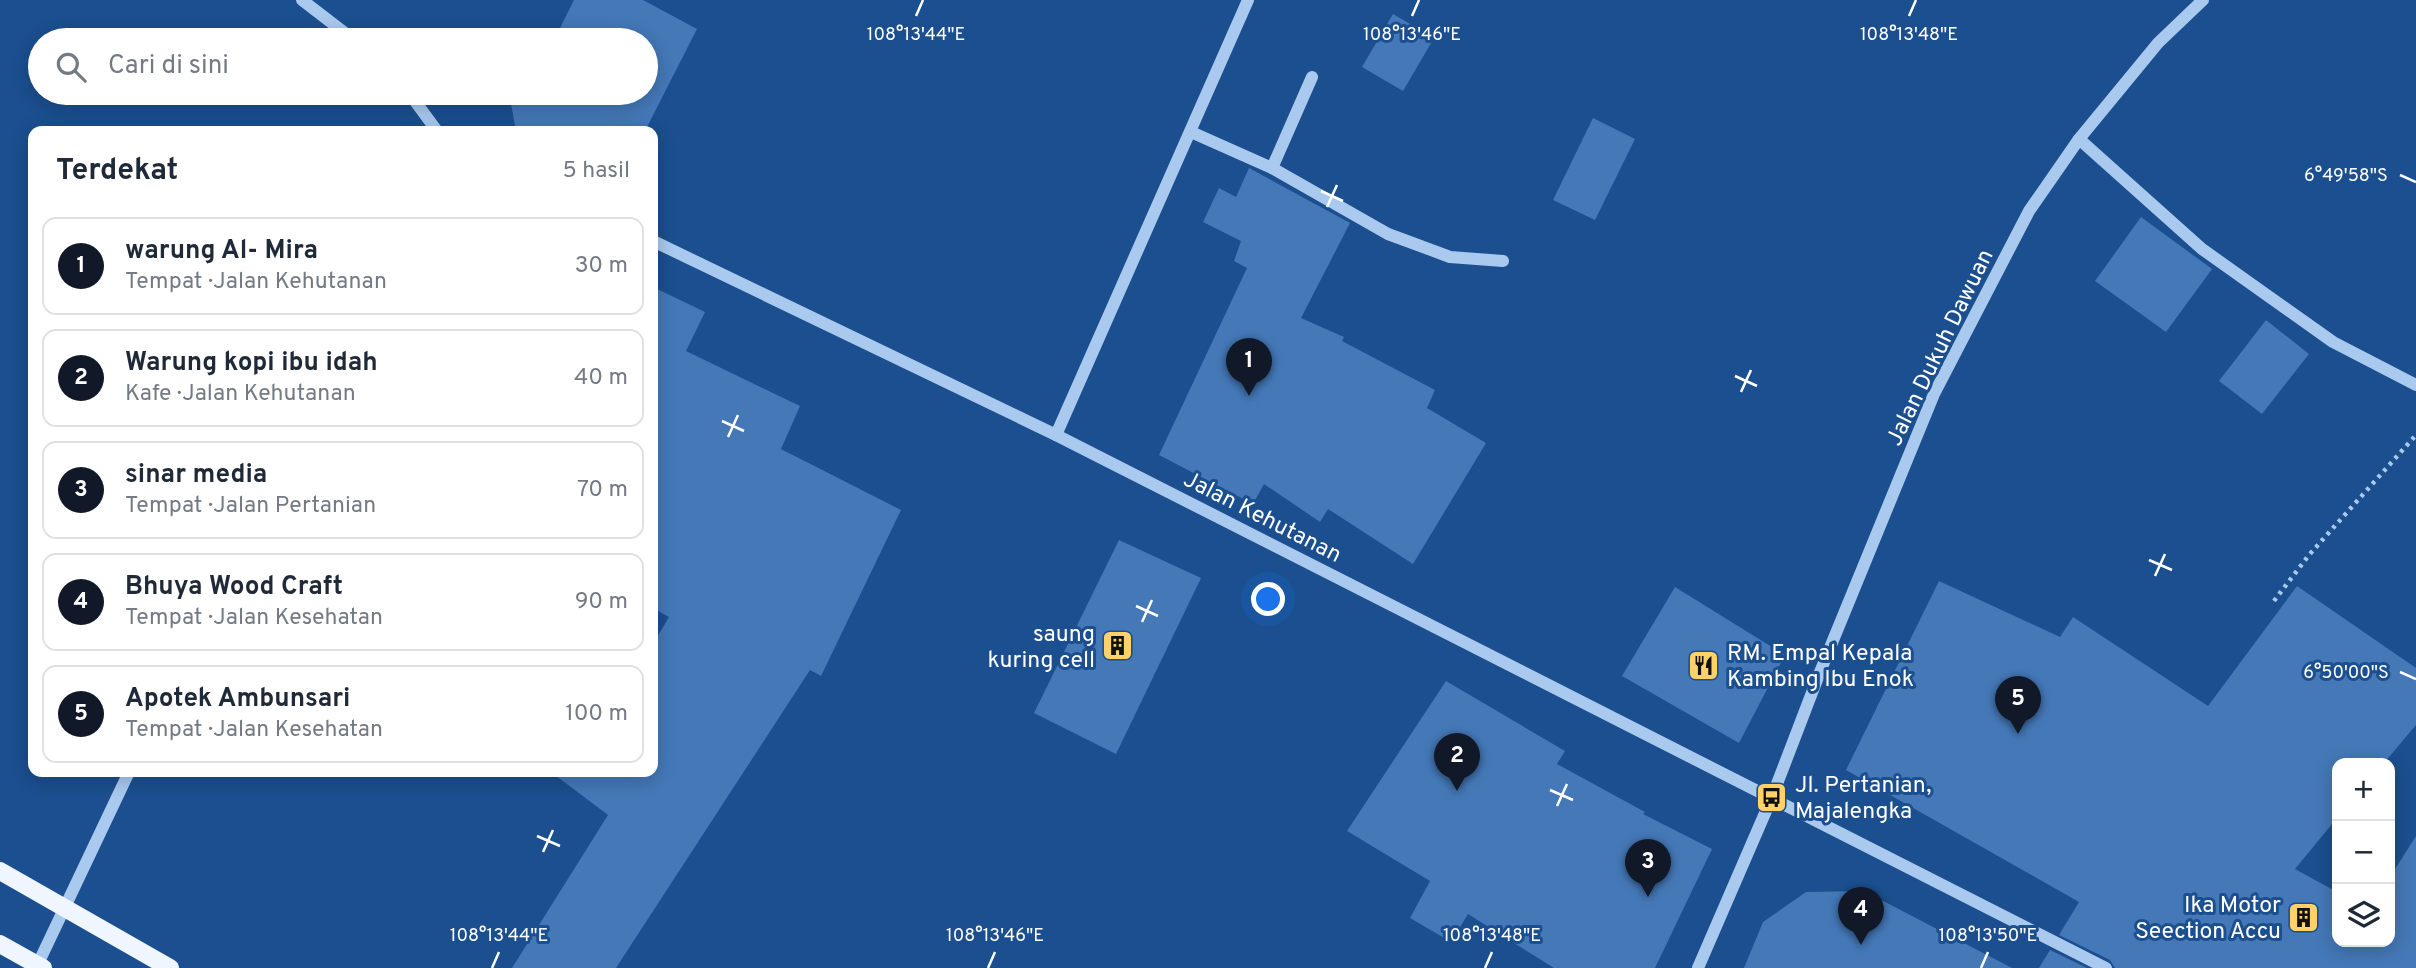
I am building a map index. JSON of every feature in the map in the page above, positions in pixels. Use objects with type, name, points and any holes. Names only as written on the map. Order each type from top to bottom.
[{"type":"main road","points":[[0,871],[170,968]]},
{"type":"main road","points":[[0,944],[39,967]]},
{"type":"street","points":[[302,0],[338,28]]},
{"type":"street","points":[[1056,435],[1248,0]]},
{"type":"street","name":"Jalan Dukuh Dawuan","points":[[1698,968],[1772,797],[1934,394],[2029,211],[2079,139],[2158,44],[2203,0]]},
{"type":"street","points":[[1272,168],[1312,77]]},
{"type":"street","points":[[418,105],[433,126]]},
{"type":"street","points":[[1191,132],[1272,168],[1388,234],[1450,257],[1503,261]]},
{"type":"street","points":[[2079,139],[2202,249],[2333,342],[2416,385]]},
{"type":"street","name":"Jalan Kehutanan","points":[[658,244],[1056,435],[2106,968]]},
{"type":"street","points":[[39,967],[63,907],[127,777]]},
{"type":"path","points":[[2274,601],[2309,555],[2416,435]]},
{"type":"building","points":[[574,0],[643,0],[697,29],[648,126],[515,126],[511,105],[658,105],[658,28],[560,28]]},
{"type":"building","points":[[1393,14],[1434,38],[1403,91],[1362,67]]},
{"type":"building","points":[[1593,118],[1635,139],[1595,220],[1553,200]]},
{"type":"building","points":[[1249,168],[1350,223],[1301,318],[1344,337],[1342,341],[1435,390],[1427,408],[1486,443],[1413,564],[1328,509],[1320,522],[1264,484],[1253,504],[1159,455],[1247,268],[1234,261],[1241,241],[1203,222],[1219,188],[1236,197]]},
{"type":"building","points":[[2141,217],[2212,269],[2166,332],[2095,281]]},
{"type":"building","points":[[658,289],[705,312],[686,351],[800,406],[781,449],[901,510],[821,676],[810,670],[616,968],[512,968],[608,815],[558,777],[658,777],[658,636],[669,617],[658,611]]},
{"type":"building","points":[[2266,320],[2309,354],[2262,414],[2219,381]]},
{"type":"building","name":"saung kuring cell","points":[[1119,540],[1201,578],[1116,754],[1034,713]]},
{"type":"building","points":[[1939,581],[2060,637],[2073,617],[2208,706],[2297,586],[2416,668],[2416,725],[2388,758],[2332,758],[2332,824],[2295,869],[2332,889],[2332,947],[2395,947],[2395,869],[2416,836],[2416,968],[2115,968],[2110,960],[2059,935],[2079,902],[1846,770]]},
{"type":"building","name":"RM. Empal Kepala Kambing Ibu Enok","points":[[1675,587],[1785,655],[1739,743],[1622,676]]},
{"type":"building","points":[[1446,681],[1565,751],[1557,764],[1645,812],[1643,814],[1712,849],[1655,968],[1554,968],[1468,914],[1451,942],[1410,918],[1430,881],[1347,831]]},
{"type":"building","points":[[1864,891],[2012,968],[1744,968],[1763,922],[1806,892]]},
{"type":"building","points":[[2050,950],[2087,968],[2039,968]]},
{"type":"place","name":"warung Al- Mira","points":[[1249,396]]},
{"type":"place","name":"saung kuring cell","points":[[1118,646]]},
{"type":"place","name":"RM. Empal Kepala Kambing Ibu Enok","points":[[1704,665]]},
{"type":"place","name":"Apotek Ambunsari","points":[[2018,734]]},
{"type":"place","name":"Warung kopi ibu idah","points":[[1457,791]]},
{"type":"place","name":"Jl. Pertanian, Majalengka","points":[[1772,797]]},
{"type":"place","name":"sinar media","points":[[1648,897]]},
{"type":"place","name":"Ika Motor Seection Accu","points":[[2304,917]]},
{"type":"place","name":"Bhuya Wood Craft","points":[[1861,945]]}]
